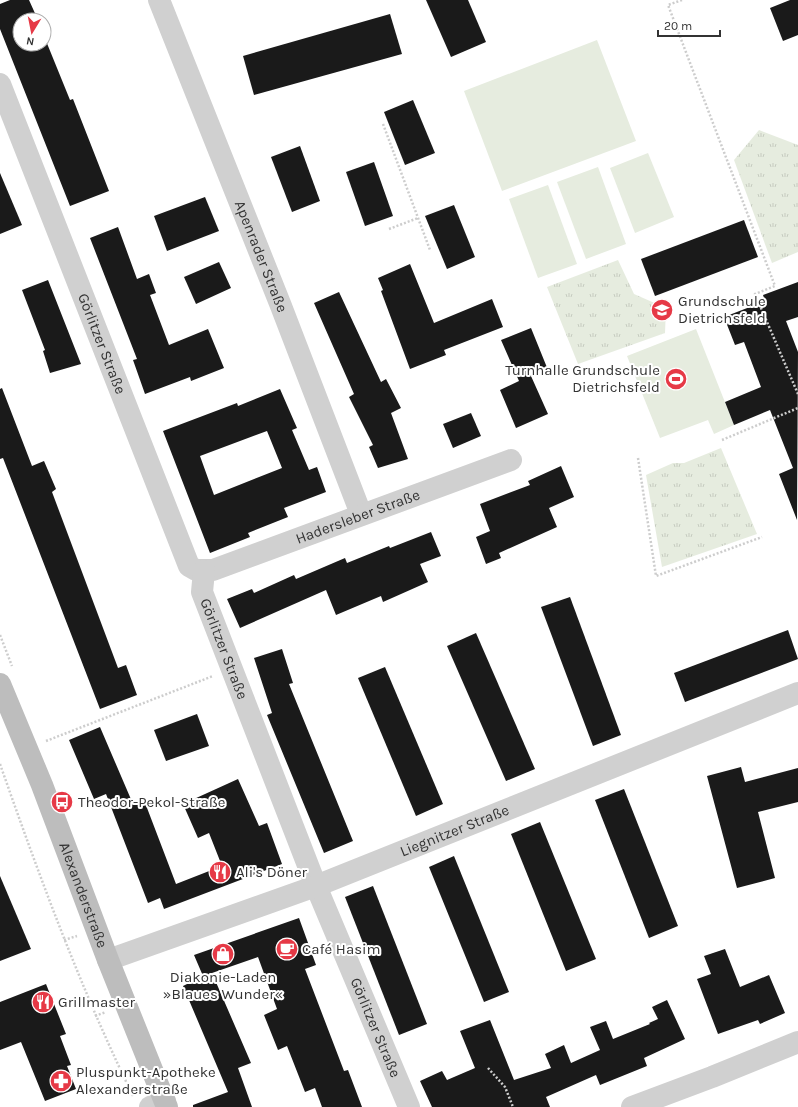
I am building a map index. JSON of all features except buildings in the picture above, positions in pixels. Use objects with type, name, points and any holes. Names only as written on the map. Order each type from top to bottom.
[{"type":"main road","name":"Alexanderstraße","points":[[0,684],[78,880],[108,960],[154,1104]]},
{"type":"street","name":"Apenrader Straße","points":[[158,0],[281,306],[361,514]]},
{"type":"street","name":"Görlitzer Straße","points":[[0,84],[185,559],[189,566],[196,570],[204,571],[202,592],[316,886],[409,1107]]},
{"type":"street","name":"Hadersleber Straße","points":[[204,571],[213,570],[361,514],[511,460]]},
{"type":"street","name":"Liegnitzer Straße","points":[[108,960],[316,886],[798,693]]},
{"type":"street","points":[[632,1107],[712,1077],[798,1042]]},
{"type":"path","points":[[682,0],[668,5],[775,286],[755,294],[798,394]]},
{"type":"path","points":[[383,124],[430,250]]},
{"type":"path","points":[[389,228],[418,218]]},
{"type":"path","points":[[722,440],[798,408]]},
{"type":"path","points":[[638,458],[656,576],[762,537]]},
{"type":"path","points":[[27,750],[40,743],[232,668]]},
{"type":"path","points":[[0,764],[41,880],[99,1026],[154,1104]]},
{"type":"path","points":[[488,1068],[505,1087],[513,1107]]},
{"type":"green space","points":[[597,40],[636,141],[502,191],[464,91]]},
{"type":"green space","points":[[759,130],[798,145],[798,252],[772,263],[734,160]]},
{"type":"green space","points":[[648,153],[674,217],[635,233],[610,168]]},
{"type":"green space","points":[[598,167],[626,244],[586,259],[557,182]]},
{"type":"green space","points":[[548,185],[577,264],[538,278],[509,199]]},
{"type":"green space","points":[[618,260],[634,294],[666,308],[665,333],[578,364],[547,287]]},
{"type":"green space","name":"Turnhalle Grundschule Dietrichsfeld","points":[[696,329],[734,425],[714,434],[708,420],[660,438],[627,356]]},
{"type":"green space","points":[[721,448],[757,534],[662,567],[646,475],[673,463],[684,463]]},
{"type":"place","name":"Grundschule Dietrichsfeld","points":[[662,310]]},
{"type":"place","name":"Turnhalle Grundschule Dietrichsfeld","points":[[676,379]]},
{"type":"place","name":"Theodor-Pekol-Straße","points":[[62,802]]},
{"type":"place","name":"Ali's Döner","points":[[220,872]]},
{"type":"place","name":"Café Hasim","points":[[287,949]]},
{"type":"place","name":"Diakonie-Laden »Blaues Wunder«","points":[[223,954]]},
{"type":"place","name":"Grillmaster","points":[[43,1002]]},
{"type":"place","name":"Pluspunkt-Apotheke Alexanderstraße","points":[[61,1081]]}]
